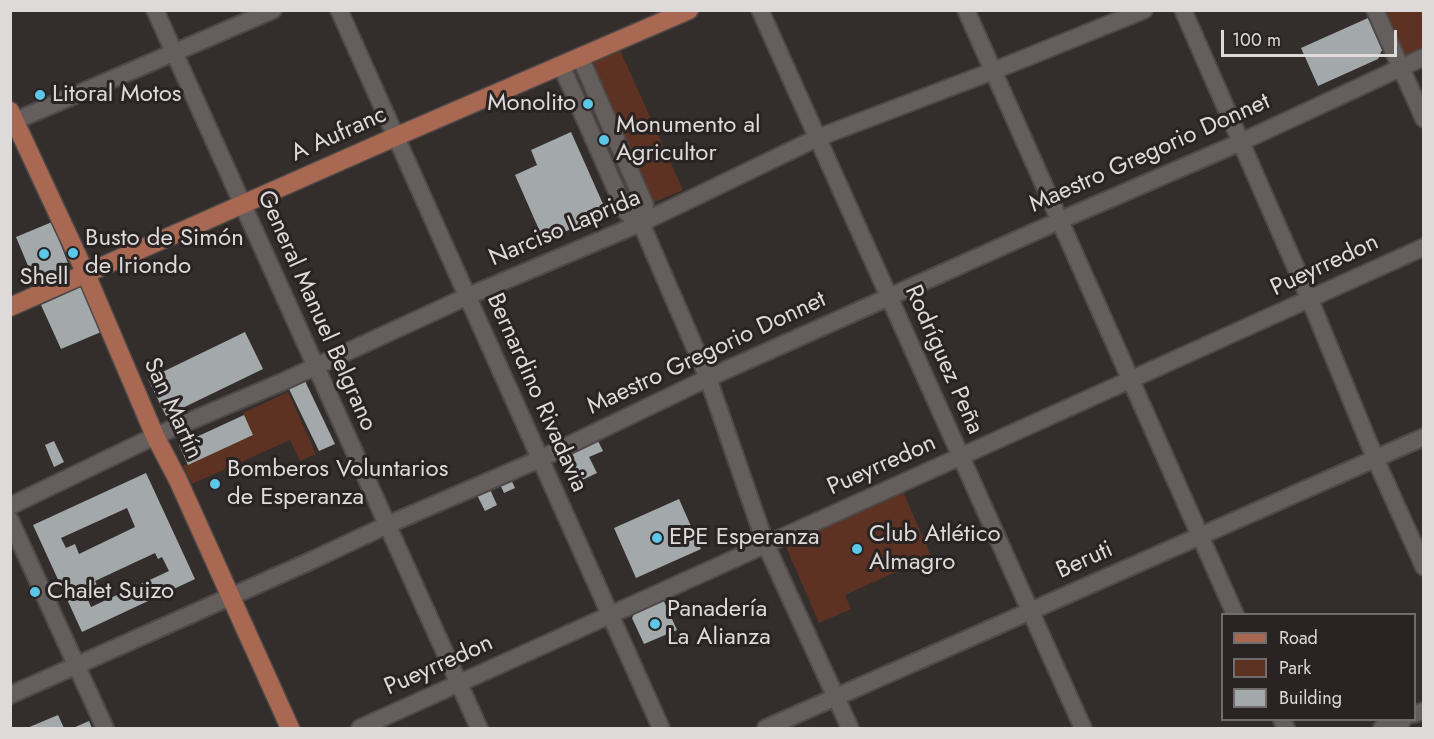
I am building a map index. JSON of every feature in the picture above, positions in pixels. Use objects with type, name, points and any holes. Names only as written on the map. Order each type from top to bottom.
[{"type":"main road","name":"A Aufranc","points":[[10,307],[395,136],[689,10]]},
{"type":"main road","name":"San Martín","points":[[12,119],[86,274],[155,436],[178,480],[290,729]]},
{"type":"street","name":"General Manuel Belgrano","points":[[155,10],[479,729]]},
{"type":"street","points":[[12,119],[273,10]]},
{"type":"street","name":"Bernardino Rivadavia","points":[[339,10],[661,729]]},
{"type":"street","name":"Rodríguez Peña","points":[[760,10],[1083,729]]},
{"type":"street","points":[[966,10],[1234,613]]},
{"type":"street","name":"Narciso Laprida","points":[[10,506],[155,436],[282,382],[466,297],[641,223],[817,138],[1144,10]]},
{"type":"street","points":[[1183,10],[1424,567]]},
{"type":"street","points":[[1375,10],[1424,119]]},
{"type":"street","points":[[580,57],[645,205],[641,223]]},
{"type":"street","name":"Maestro Gregorio Donnet","points":[[10,695],[387,525],[540,459],[708,378],[1060,220],[1241,142],[1424,57]]},
{"type":"street","points":[[561,65],[626,212],[641,223],[708,378],[766,545],[850,729]]},
{"type":"street","name":"Pueyrredon","points":[[360,729],[1424,247]]},
{"type":"street","name":"Beruti","points":[[766,729],[1424,437]]},
{"type":"street","points":[[10,520],[105,729]]},
{"type":"street","points":[[1382,729],[1401,721]]},
{"type":"green space","points":[[1375,11],[1423,11],[1423,57],[1401,67]]},
{"type":"green space","points":[[619,48],[683,190],[650,204],[586,62]]},
{"type":"green space","points":[[288,392],[316,454],[300,461],[290,440],[192,484],[183,466],[252,436],[243,413]]},
{"type":"green space","name":"Club Atlético Almagro","points":[[902,489],[931,556],[845,595],[851,609],[819,623],[784,542]]},
{"type":"building","points":[[1368,18],[1382,50],[1378,59],[1318,86],[1301,48]]},
{"type":"building","points":[[571,132],[607,213],[544,241],[515,175],[537,165],[531,150]]},
{"type":"building","name":"Shell","points":[[52,222],[71,271],[36,285],[16,237]]},
{"type":"building","points":[[81,287],[101,332],[61,349],[41,305]]},
{"type":"building","points":[[245,332],[263,369],[166,416],[148,379]]},
{"type":"building","points":[[305,381],[335,444],[319,451],[289,389]]},
{"type":"building","points":[[244,415],[253,435],[188,465],[179,445]]},
{"type":"building","points":[[595,435],[603,451],[589,457],[597,473],[576,483],[565,457],[567,448]]},
{"type":"building","points":[[54,441],[64,462],[54,467],[45,445]]},
{"type":"building","points":[[146,473],[195,579],[82,632],[33,525]],"holes":[[[127,508],[135,527],[79,554],[75,544],[66,548],[61,538]],[[155,553],[158,559],[162,557],[169,571],[91,607],[86,595],[99,589],[95,581]]]},
{"type":"building","points":[[510,477],[515,488],[504,493],[499,482]]},
{"type":"building","points":[[489,487],[497,505],[485,511],[476,493]]},
{"type":"building","name":"EPE Esperanza","points":[[679,499],[701,549],[636,578],[614,528]]},
{"type":"building","name":"Panadería La Alianza","points":[[662,597],[677,630],[644,644],[632,618],[636,610]]},
{"type":"building","points":[[58,715],[64,728],[27,728]]},
{"type":"building","points":[[89,721],[92,728],[73,728]]},
{"type":"place","name":"Litoral Motos","points":[[40,95]]},
{"type":"place","name":"Monolito","points":[[588,104]]},
{"type":"place","name":"Monumento al Agricultor","points":[[604,140]]},
{"type":"place","name":"Busto de Simón de Iriondo","points":[[73,253]]},
{"type":"place","name":"Shell","points":[[44,254]]},
{"type":"place","name":"Bomberos Voluntarios de Esperanza","points":[[215,484]]},
{"type":"place","name":"EPE Esperanza","points":[[657,538]]},
{"type":"place","name":"Club Atlético Almagro","points":[[857,549]]},
{"type":"place","name":"Chalet Suizo","points":[[35,592]]},
{"type":"place","name":"Panadería La Alianza","points":[[655,624]]}]
